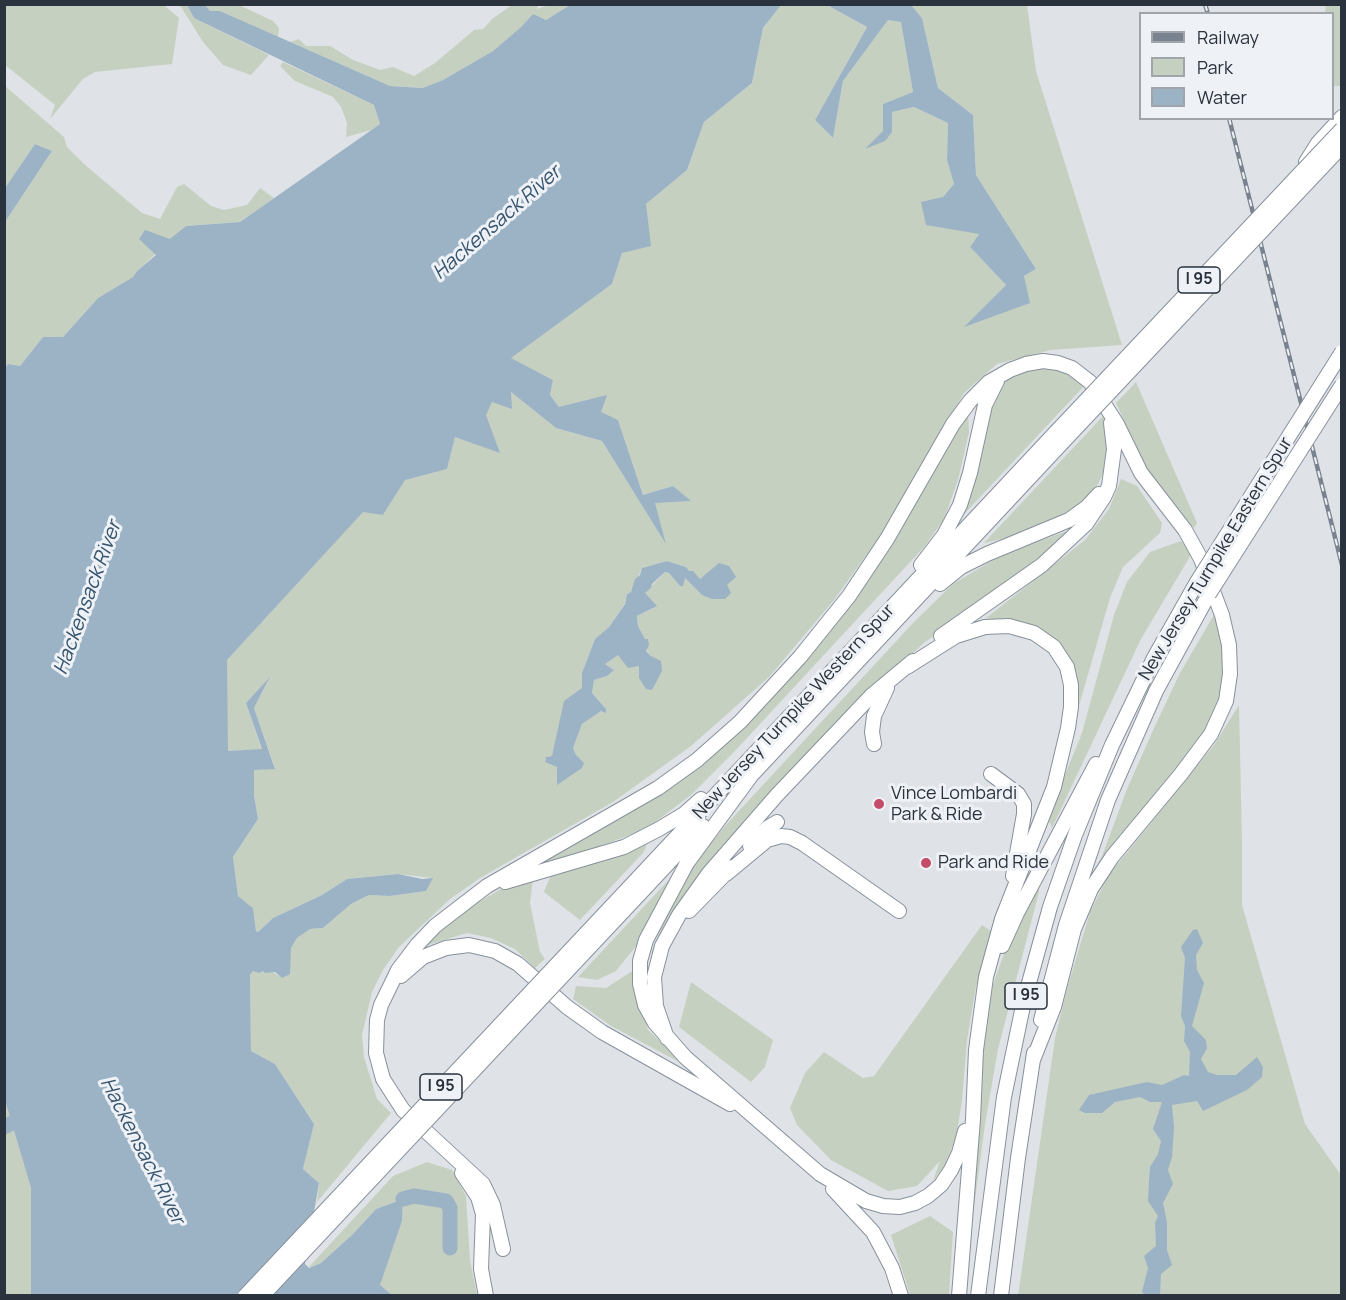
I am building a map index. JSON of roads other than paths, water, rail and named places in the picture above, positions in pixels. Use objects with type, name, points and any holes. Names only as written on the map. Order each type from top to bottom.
[{"type":"highway","points":[[1296,177],[1318,143],[1341,117]]},
{"type":"highway","name":"New Jersey Turnpike Western Spur","points":[[245,1296],[642,882],[753,773],[856,663],[1341,129]]},
{"type":"highway","name":"New Jersey Turnpike Western Spur","points":[[262,1296],[642,882],[771,735],[1341,146]]},
{"type":"highway","name":"New Jersey Turnpike Eastern Spur","points":[[978,1296],[1004,1097],[1034,963],[1050,907],[1075,835],[1128,710],[1159,649],[1197,582],[1341,352]]},
{"type":"highway","points":[[486,1296],[481,1269],[484,1220],[480,1203],[467,1179],[397,1103],[380,1070],[376,1053],[376,1028],[381,1005],[404,962],[435,926],[494,881],[658,788],[697,760],[740,722],[806,650],[849,596],[897,524],[959,416],[982,388],[1002,375],[1026,364],[1043,362],[1058,363],[1072,368],[1086,378],[1106,406],[1141,473],[1185,530],[1201,558],[1224,625],[1230,655],[1230,683],[1224,708],[1204,744],[1112,857],[1091,889],[1074,929],[1054,1007],[1033,1060]]},
{"type":"highway","points":[[879,622],[906,582],[937,545],[956,514],[970,473],[987,398],[1002,375]]},
{"type":"highway","name":"New Jersey Turnpike Eastern Spur","points":[[1001,1296],[1016,1167],[1045,1002],[1065,925],[1108,800],[1156,691],[1209,594],[1341,385]]},
{"type":"highway","points":[[667,1038],[656,1006],[654,984],[659,954],[672,927],[709,873],[762,811],[871,696],[894,679],[924,649],[1042,565],[1073,538],[1092,517],[1104,497],[1111,472],[1114,441],[1106,406]]},
{"type":"highway","points":[[856,663],[888,639],[939,585],[961,567],[1082,512],[1097,496],[1111,472]]},
{"type":"highway","points":[[907,666],[956,636],[985,627],[1001,626],[1018,628],[1041,637],[1054,647],[1066,667],[1070,680],[1071,707],[1057,776],[1046,810],[1002,919]]},
{"type":"highway","points":[[874,744],[872,732],[874,716],[883,695],[894,679]]},
{"type":"highway","points":[[983,999],[1000,950],[1017,913],[1086,781],[1128,710]]},
{"type":"highway","points":[[467,901],[509,880],[604,854],[650,835],[691,808],[730,768],[771,735]]},
{"type":"highway","points":[[753,773],[687,863],[657,916],[643,947],[640,975],[643,998],[655,1023],[685,1057],[820,1174],[873,1233],[892,1268],[901,1296]]},
{"type":"highway","points":[[820,1174],[857,1197],[883,1206],[907,1206],[928,1196],[946,1178],[959,1154],[965,1133],[978,1024],[988,966],[1012,877],[1024,807],[1018,794],[991,774]]},
{"type":"highway","points":[[672,927],[726,874],[764,831],[777,822]]},
{"type":"highway","points":[[726,874],[763,843],[776,837],[790,837],[899,911]]},
{"type":"highway","points":[[389,989],[416,962],[438,950],[469,945],[495,951],[525,969],[567,1007],[602,1032],[707,1090],[771,1132]]},
{"type":"highway","points":[[959,1296],[973,1119],[973,1081]]},
{"type":"highway","points":[[435,1142],[473,1174],[486,1189],[493,1205],[503,1249]]},
{"type":"water","name":"Hackensack River","points":[[187,5],[205,5],[210,11],[220,11],[390,86],[423,88],[443,80],[493,51],[533,14],[546,20],[570,5],[781,5],[763,28],[752,83],[704,122],[687,170],[646,204],[651,246],[622,253],[612,284],[511,358],[553,380],[550,395],[559,407],[607,395],[601,412],[618,420],[643,495],[673,486],[691,501],[655,503],[666,544],[602,441],[556,428],[511,392],[512,409],[492,402],[486,415],[500,453],[455,437],[447,469],[405,480],[383,515],[363,512],[227,660],[228,751],[262,749],[246,703],[270,677],[254,708],[275,769],[254,770],[254,795],[258,819],[233,857],[238,896],[253,908],[256,931],[258,932],[273,918],[322,895],[347,879],[398,874],[422,879],[433,878],[426,891],[390,896],[369,895],[351,904],[323,928],[310,929],[297,938],[291,948],[290,974],[282,978],[275,972],[253,971],[250,975],[251,1051],[275,1064],[314,1124],[303,1169],[319,1183],[305,1264],[309,1268],[321,1263],[376,1209],[403,1199],[402,1221],[380,1285],[392,1295],[31,1295],[31,1188],[4,1097],[4,370],[8,364],[20,366],[43,337],[63,337],[98,298],[133,277],[156,255],[139,239],[145,230],[170,239],[186,226],[240,222],[380,124],[374,105],[194,18]]},
{"type":"water","points":[[827,5],[911,5],[922,18],[938,88],[973,115],[976,175],[1036,269],[1024,276],[1030,303],[964,327],[1006,285],[970,247],[979,234],[926,225],[921,202],[943,197],[954,184],[947,160],[948,123],[914,107],[892,112],[892,132],[885,141],[865,149],[883,131],[883,104],[913,92],[901,22],[888,20],[843,81],[833,138],[815,120],[867,27]]},
{"type":"water","points":[[35,144],[52,151],[5,222],[5,188]]},
{"type":"water","points":[[667,561],[686,567],[700,579],[719,563],[729,566],[736,577],[727,585],[731,593],[725,599],[712,599],[702,595],[685,578],[683,586],[680,586],[669,573],[665,572],[652,584],[645,593],[657,606],[637,616],[638,626],[645,639],[648,639],[649,645],[646,651],[661,661],[662,671],[652,690],[646,689],[639,678],[639,666],[628,668],[618,655],[605,664],[614,670],[607,676],[594,680],[592,693],[606,709],[606,713],[601,711],[582,724],[573,748],[584,763],[582,768],[557,785],[557,767],[545,762],[546,757],[552,756],[564,701],[582,688],[582,673],[595,639],[609,627],[625,604],[627,594],[631,592],[642,568]]},
{"type":"water","points":[[1197,929],[1203,943],[1196,955],[1197,970],[1204,983],[1192,1026],[1206,1040],[1207,1048],[1201,1059],[1208,1072],[1217,1075],[1236,1075],[1257,1057],[1263,1067],[1262,1077],[1247,1090],[1203,1111],[1197,1101],[1172,1105],[1174,1127],[1172,1157],[1168,1170],[1173,1184],[1163,1203],[1167,1222],[1167,1250],[1172,1265],[1161,1274],[1160,1295],[1145,1295],[1142,1292],[1148,1268],[1144,1256],[1156,1246],[1155,1223],[1158,1216],[1148,1201],[1150,1167],[1158,1154],[1161,1141],[1153,1129],[1162,1102],[1150,1102],[1140,1097],[1115,1102],[1102,1113],[1085,1113],[1079,1110],[1089,1095],[1147,1082],[1162,1085],[1184,1075],[1189,1076],[1190,1052],[1184,1041],[1185,1026],[1181,1016],[1185,958],[1181,947],[1193,930]]},
{"type":"waterway","points":[[4,1127],[12,1123]]},
{"type":"waterway","points":[[403,1199],[414,1196],[446,1201],[450,1208],[450,1248]]},
{"type":"railway","points":[[1205,4],[1207,12]]},
{"type":"railway","points":[[1230,120],[1342,565]]},
{"type":"place","name":"Vince Lombardi Park & Ride","points":[[879,804]]},
{"type":"place","name":"Park and Ride","points":[[926,863]]}]
